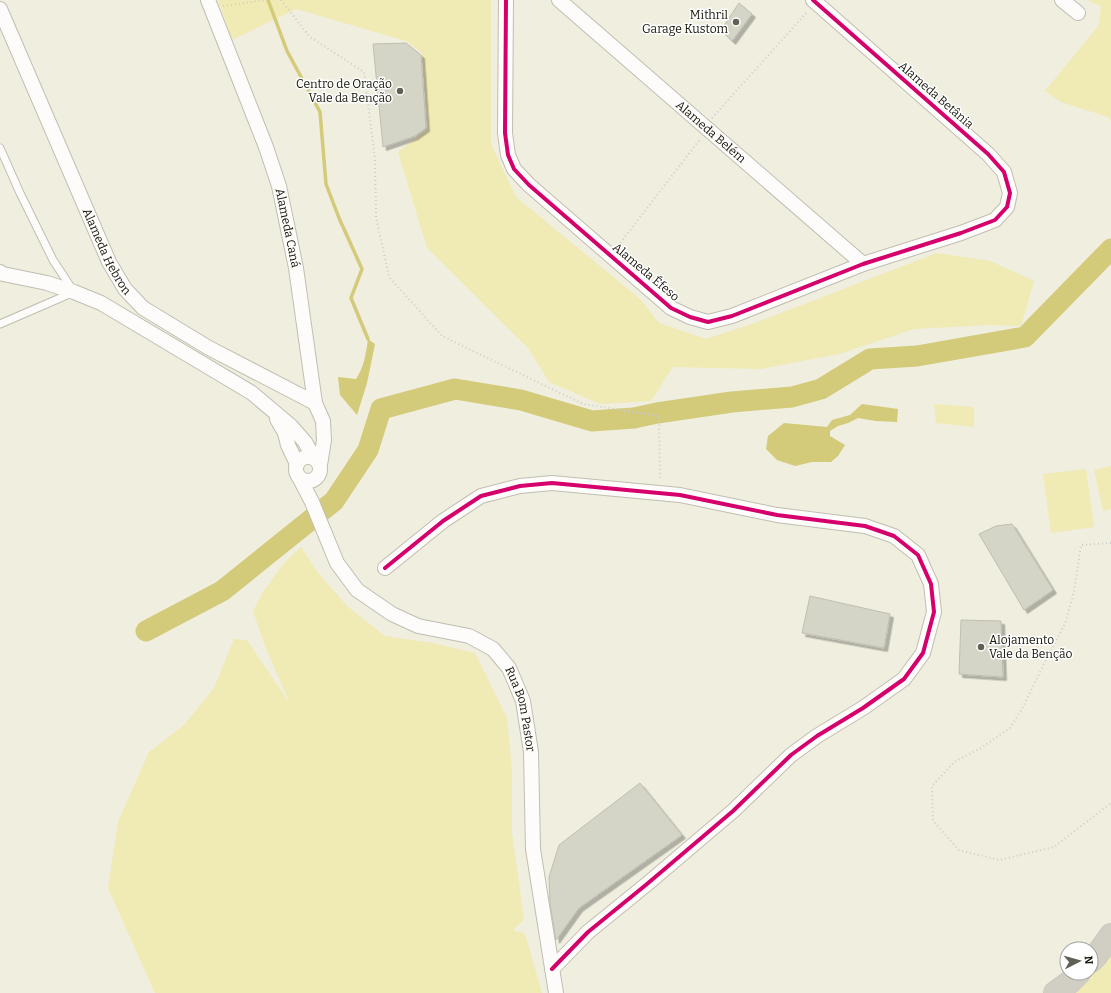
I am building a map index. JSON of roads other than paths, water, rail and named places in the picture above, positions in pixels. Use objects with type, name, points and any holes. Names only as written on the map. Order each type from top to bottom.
[{"type":"highway","points":[[1099,952],[1111,935]]},
{"type":"highway","points":[[1055,993],[1071,981]]},
{"type":"street","name":"Alameda Éfeso","points":[[506,0],[505,132],[508,155],[514,169],[529,185],[671,308],[690,317],[708,322],[732,316],[864,264],[961,233],[995,220]]},
{"type":"street","name":"Alameda Belém","points":[[558,0],[864,264]]},
{"type":"street","points":[[1062,0],[1078,13]]},
{"type":"street","name":"Alameda Betânia","points":[[814,1],[988,154],[1004,172],[1010,193],[1007,207],[995,220]]},
{"type":"street","name":"Alameda Caná","points":[[210,4],[264,140],[279,186],[296,268],[315,403],[322,421],[324,434],[318,466]]},
{"type":"street","name":"Alameda Hebron","points":[[0,9],[110,262],[125,289],[143,308],[209,348],[315,403]]},
{"type":"street","points":[[0,272],[3,274],[47,283],[74,292],[102,304],[252,393],[274,411],[298,434],[318,466],[314,506]]},
{"type":"street","points":[[274,411],[285,433],[288,445],[314,506]]},
{"type":"street","points":[[298,470],[304,457],[318,466]]},
{"type":"street","points":[[298,470],[303,480],[308,481],[316,478],[318,466]]},
{"type":"street","points":[[385,568],[443,521],[481,496],[520,486],[552,483],[680,496],[777,515],[865,526],[894,536],[918,555],[931,584],[934,612],[923,653],[904,679],[791,754],[733,811],[588,932],[552,969]]},
{"type":"street","name":"Rua Bom Pastor","points":[[314,506],[337,562],[358,590],[392,614],[418,626],[470,636],[493,649],[509,668],[523,701],[531,752],[533,849],[556,993]]},
{"type":"lane","points":[[0,148],[53,260],[74,292],[0,324]]},
{"type":"waterway","points":[[268,0],[287,51],[320,112],[326,184],[339,218],[362,269],[351,298],[368,339]]},
{"type":"waterway","points":[[146,631],[222,591],[334,501],[368,450],[381,409],[455,389],[521,400],[592,421],[634,418],[657,413],[732,402],[792,397],[821,389],[870,359],[917,356],[1025,337],[1111,249]]},
{"type":"place","name":"Mithril Garage Kustom","points":[[736,22]]},
{"type":"place","name":"Centro de Oração Vale da Benção","points":[[400,91]]},
{"type":"place","name":"Alojamento Vale da Benção","points":[[981,647]]}]
